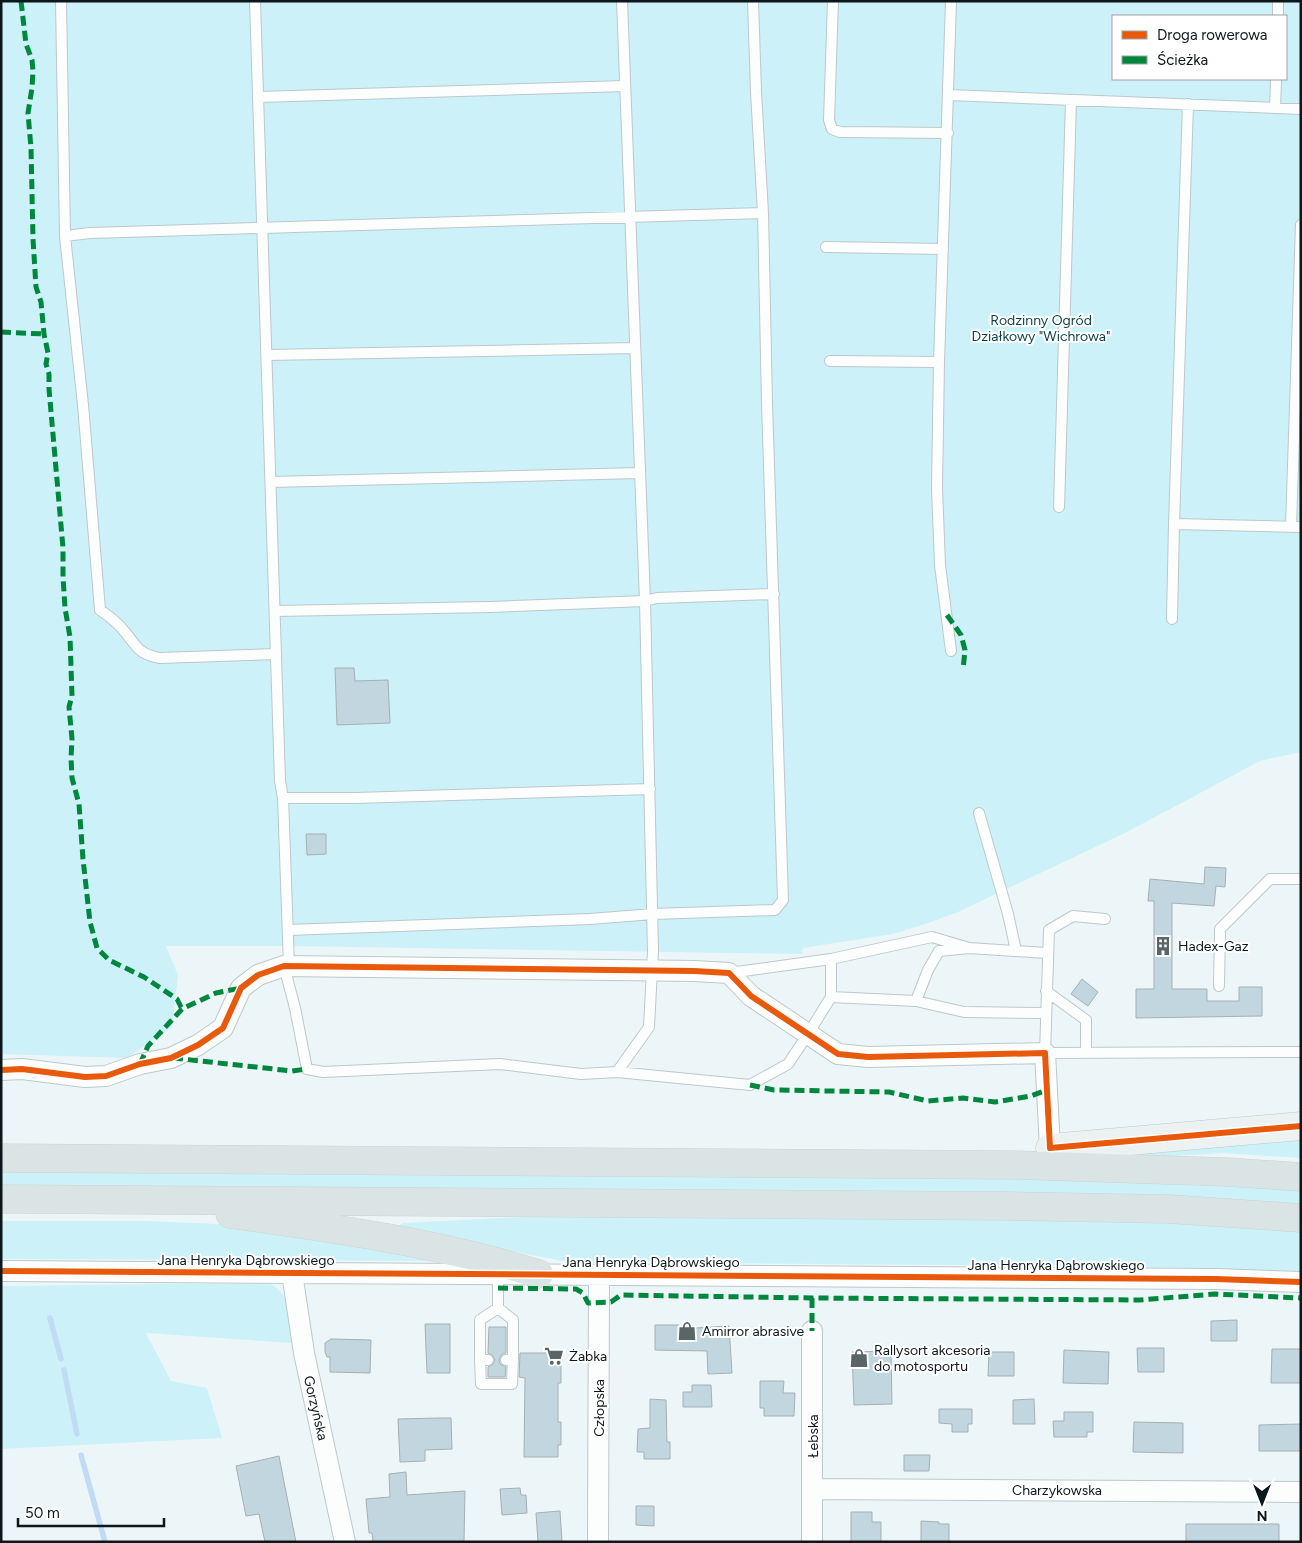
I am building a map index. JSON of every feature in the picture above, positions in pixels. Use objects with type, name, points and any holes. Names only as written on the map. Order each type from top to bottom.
[{"type":"main road","points":[[883,1164],[962,1150],[1050,1148]]},
{"type":"main road","points":[[1,1158],[1097,1167],[1301,1177]]},
{"type":"main road","points":[[1,1199],[1028,1206],[1168,1209],[1301,1218]]},
{"type":"main road","points":[[124,1200],[238,1215],[427,1245],[502,1262],[539,1274]]},
{"type":"street","points":[[1,1070],[22,1069],[85,1077],[106,1076],[140,1064],[171,1058],[198,1045],[223,1028],[241,988],[258,975],[287,966],[729,973],[751,996],[838,1054],[868,1056],[1045,1053],[1050,1148],[1301,1126]]},
{"type":"street","name":"Jana Henryka Dąbrowskiego","points":[[1,1271],[1216,1279],[1301,1282]]},
{"type":"street","name":"Gorzyńska","points":[[292,1273],[304,1353],[345,1542]]},
{"type":"street","name":"Człopska","points":[[598,1542],[599,1274]]},
{"type":"street","name":"Łebska","points":[[812,1331],[812,1542]]},
{"type":"street","name":"Charzykowska","points":[[813,1489],[1301,1492]]},
{"type":"lane","points":[[61,1],[65,236],[83,405],[100,610],[114,620],[138,650],[145,655],[159,658],[276,654]]},
{"type":"lane","points":[[255,1],[280,781],[283,798],[288,930],[287,966],[307,1069],[323,1072],[500,1064],[581,1074],[616,1072],[750,1085],[788,1064],[808,1034],[831,997],[831,959]]},
{"type":"lane","points":[[616,1072],[649,1027],[652,972],[645,602],[622,1]]},
{"type":"lane","points":[[288,930],[775,910],[783,900],[767,403],[763,213],[753,1]]},
{"type":"lane","points":[[833,1],[829,120],[832,129],[840,132],[948,133]]},
{"type":"lane","points":[[951,651],[940,565],[937,488],[939,362],[952,1]]},
{"type":"lane","points":[[1278,1],[1278,15]]},
{"type":"lane","points":[[1275,108],[1276,80]]},
{"type":"lane","points":[[258,97],[625,86]]},
{"type":"lane","points":[[949,95],[1301,109]]},
{"type":"lane","points":[[1059,507],[1072,100]]},
{"type":"lane","points":[[1172,619],[1188,104]]},
{"type":"lane","points":[[65,236],[90,233],[763,213]]},
{"type":"lane","points":[[1174,524],[1296,527],[1301,225]]},
{"type":"lane","points":[[826,247],[943,249]]},
{"type":"lane","points":[[267,355],[635,348]]},
{"type":"lane","points":[[830,361],[939,362]]},
{"type":"lane","points":[[271,482],[640,473]]},
{"type":"lane","points":[[275,611],[645,602],[657,598],[774,594]]},
{"type":"lane","points":[[283,798],[356,798],[650,790]]},
{"type":"lane","points":[[979,813],[1008,914],[1016,951]]},
{"type":"lane","points":[[1219,986],[1220,929],[1270,879],[1301,879]]},
{"type":"lane","points":[[1105,919],[1073,916],[1049,930],[1045,1053],[1301,1052]]},
{"type":"lane","points":[[729,973],[831,959],[932,936],[969,948]]},
{"type":"lane","points":[[916,1001],[928,970],[939,952],[969,948],[1047,953]]},
{"type":"lane","points":[[1046,990],[1086,1020],[1086,1053]]},
{"type":"lane","points":[[831,997],[916,1001],[964,1012],[1046,1013]]},
{"type":"lane","points":[[498,1274],[498,1308]]},
{"type":"lane","points":[[498,1308],[513,1320],[510,1359],[512,1384],[480,1383],[484,1360],[480,1320],[498,1308]]},
{"type":"green space","name":"Rodzinny Ogród Działkowy \"Wichrowa\"","points":[[1,1],[1301,1],[1301,752],[1260,761],[1127,832],[958,912],[893,934],[803,948],[802,954],[288,946],[166,946],[178,975],[172,1027],[127,1058],[1,1054]]},
{"type":"green space","points":[[1301,1134],[1301,1158],[1222,1153],[1156,1157],[1103,1155]]},
{"type":"green space","points":[[1,1169],[1017,1176],[1301,1189],[1301,1206],[1,1187]]},
{"type":"green space","points":[[546,1216],[1131,1219],[1301,1230],[1301,1271],[1091,1266],[568,1262],[439,1237],[398,1226],[403,1223]]},
{"type":"green space","points":[[1,1221],[147,1221],[241,1225],[458,1261],[1,1259]]},
{"type":"green space","points":[[271,1284],[278,1289],[286,1303],[290,1318],[291,1343],[146,1333],[171,1381],[207,1388],[222,1438],[1,1449],[1,1286]]},
{"type":"building","points":[[335,668],[354,668],[355,681],[388,680],[390,723],[337,725]]},
{"type":"building","points":[[306,834],[326,834],[326,854],[307,855]]},
{"type":"building","name":"Hadex-Gaz","points":[[1205,867],[1226,868],[1225,887],[1216,886],[1214,906],[1172,903],[1172,989],[1207,989],[1207,1001],[1239,1001],[1239,987],[1262,987],[1262,1016],[1136,1018],[1136,989],[1154,989],[1154,901],[1148,901],[1150,879],[1204,884]]},
{"type":"building","points":[[1082,979],[1098,992],[1088,1006],[1071,994]]},
{"type":"building","points":[[1237,1320],[1237,1341],[1211,1341],[1211,1321]]},
{"type":"building","points":[[425,1324],[450,1324],[450,1373],[427,1373]]},
{"type":"building","points":[[655,1325],[679,1325],[679,1329],[729,1326],[732,1373],[708,1374],[707,1351],[655,1350]]},
{"type":"building","points":[[489,1327],[506,1327],[506,1353],[502,1354],[499,1360],[500,1364],[506,1367],[505,1377],[488,1377],[488,1367],[495,1360],[488,1353]]},
{"type":"building","points":[[331,1339],[371,1340],[370,1373],[330,1372],[330,1357],[327,1357],[325,1352],[325,1343]]},
{"type":"building","points":[[1137,1348],[1164,1348],[1164,1372],[1138,1372]]},
{"type":"building","points":[[1272,1349],[1301,1349],[1301,1383],[1271,1383]]},
{"type":"building","points":[[1064,1350],[1109,1352],[1108,1384],[1063,1383]]},
{"type":"building","points":[[891,1351],[892,1404],[854,1405],[852,1352]]},
{"type":"building","points":[[989,1352],[1014,1352],[1014,1376],[988,1376]]},
{"type":"building","points":[[520,1353],[561,1353],[561,1383],[558,1383],[558,1422],[561,1422],[561,1445],[558,1445],[558,1457],[524,1457],[525,1378],[519,1377]]},
{"type":"building","points":[[760,1381],[784,1381],[783,1393],[795,1393],[794,1416],[764,1416],[764,1408],[760,1408]]},
{"type":"building","points":[[692,1385],[711,1385],[712,1407],[683,1407],[683,1392],[692,1392]]},
{"type":"building","points":[[650,1399],[666,1400],[667,1442],[670,1442],[670,1459],[644,1459],[644,1452],[637,1452],[638,1429],[650,1428]]},
{"type":"building","points":[[1034,1399],[1035,1424],[1013,1424],[1013,1400]]},
{"type":"building","points":[[939,1409],[972,1409],[972,1424],[968,1424],[968,1432],[952,1432],[952,1424],[939,1423]]},
{"type":"building","points":[[1064,1412],[1093,1412],[1093,1432],[1087,1432],[1087,1437],[1054,1437],[1053,1421],[1064,1421]]},
{"type":"building","points":[[451,1418],[452,1449],[425,1450],[425,1461],[400,1462],[398,1419]]},
{"type":"building","points":[[1134,1422],[1183,1423],[1183,1453],[1133,1452]]},
{"type":"building","points":[[1301,1424],[1301,1451],[1259,1451],[1259,1425]]},
{"type":"building","points":[[904,1455],[930,1455],[929,1471],[904,1471]]},
{"type":"building","points":[[279,1456],[296,1542],[265,1542],[259,1514],[246,1516],[236,1466]]},
{"type":"building","points":[[406,1472],[407,1495],[465,1491],[464,1542],[373,1542],[372,1533],[369,1533],[366,1499],[390,1497],[389,1474]]},
{"type":"building","points":[[520,1488],[521,1495],[526,1495],[527,1513],[502,1515],[500,1489]]},
{"type":"building","points":[[636,1506],[654,1506],[654,1526],[636,1525]]},
{"type":"building","points":[[560,1511],[562,1541],[538,1542],[536,1513]]},
{"type":"building","points":[[851,1512],[872,1512],[872,1522],[881,1522],[881,1542],[851,1542]]},
{"type":"building","points":[[921,1521],[949,1524],[949,1542],[921,1542]]},
{"type":"building","points":[[1186,1524],[1279,1524],[1279,1542],[1186,1542]]},
{"type":"waterway","points":[[50,1318],[61,1359]]},
{"type":"waterway","points":[[64,1370],[77,1434]]},
{"type":"waterway","points":[[81,1455],[105,1542]]},
{"type":"marked path","points":[[21,1],[26,44],[32,60],[33,71],[28,113],[31,148],[33,239],[36,287],[41,302],[48,353],[46,364],[49,374],[63,548],[65,608],[70,637],[72,696],[69,707],[72,739],[72,778],[79,804],[90,922],[97,948],[109,960],[144,977],[177,999],[182,1009]]},
{"type":"marked path","points":[[1,332],[44,334]]},
{"type":"marked path","points":[[947,615],[961,635],[965,650],[963,670]]},
{"type":"marked path","points":[[140,1064],[148,1046],[182,1009],[216,993],[241,988]]},
{"type":"marked path","points":[[173,1058],[292,1071],[307,1069]]},
{"type":"marked path","points":[[750,1085],[774,1090],[889,1092],[928,1101],[963,1098],[995,1102],[1031,1096],[1047,1090]]},
{"type":"marked path","points":[[498,1288],[576,1289],[583,1293],[588,1303],[611,1302],[621,1295],[1140,1300],[1215,1294],[1301,1298]]},
{"type":"marked path","points":[[812,1298],[812,1331]]},
{"type":"cycle path","points":[[1,1070],[22,1069],[85,1077],[106,1076],[140,1064],[171,1058],[198,1045],[223,1028],[241,988],[258,975],[284,966],[694,971],[729,973],[751,996],[838,1054],[868,1057],[1045,1053],[1050,1148],[1301,1126]]},
{"type":"cycle path","points":[[1,1271],[1216,1279],[1301,1282]]},
{"type":"place","name":"Hadex-Gaz","points":[[1163,946]]},
{"type":"place","name":"Amirror abrasive","points":[[687,1331]]},
{"type":"place","name":"Żabka","points":[[554,1356]]},
{"type":"place","name":"Rallysort akcesoria do motosportu","points":[[859,1358]]}]
